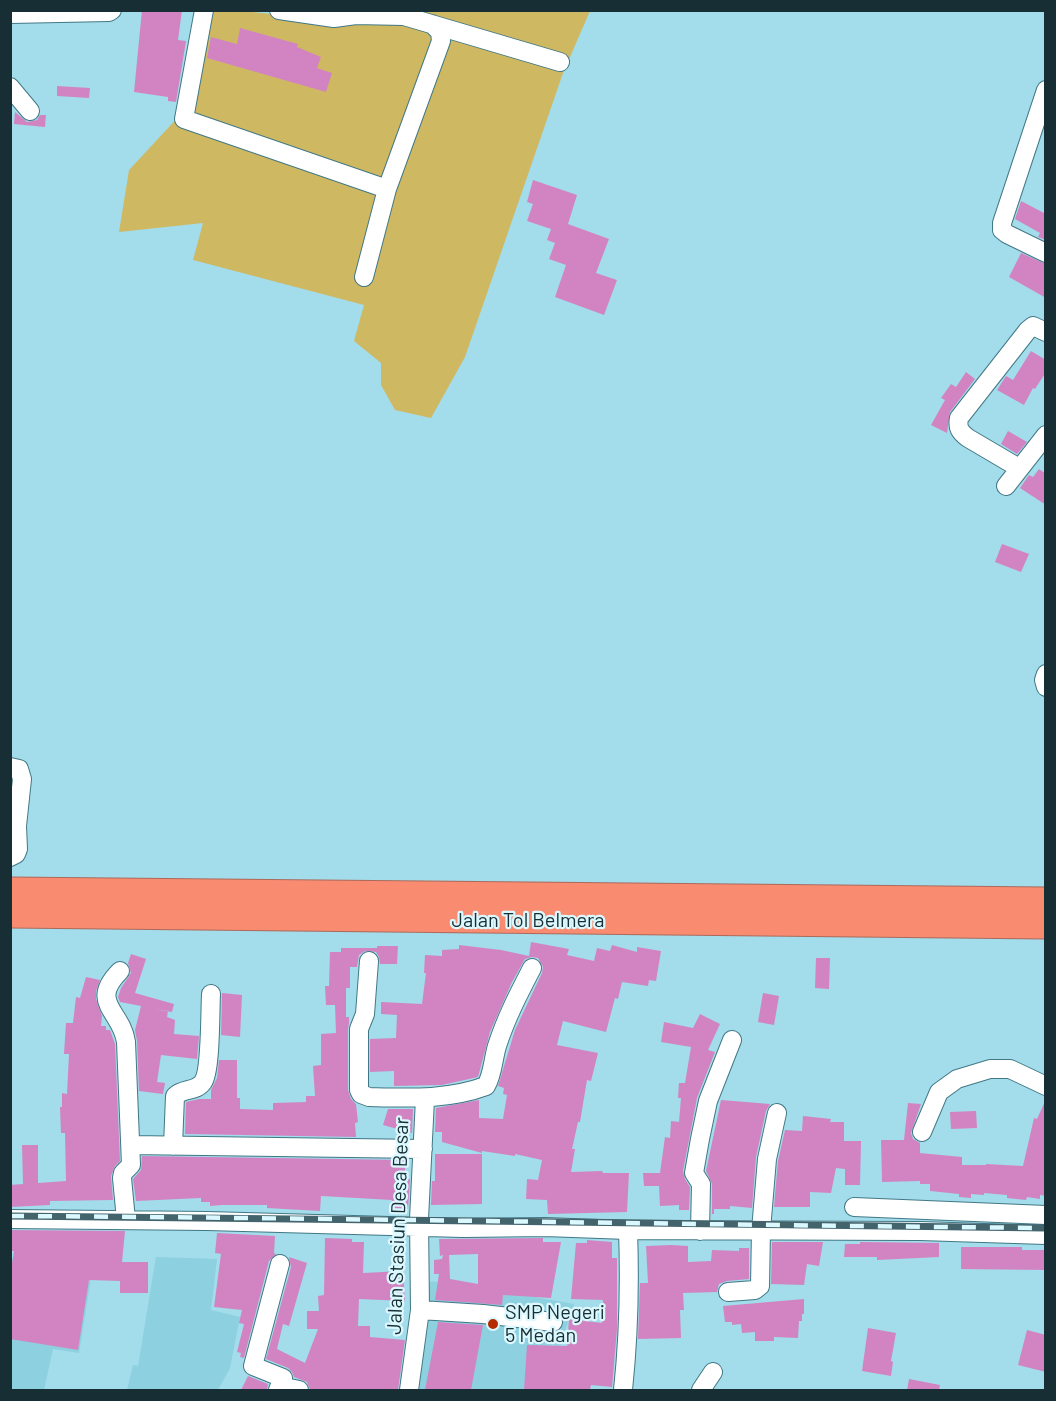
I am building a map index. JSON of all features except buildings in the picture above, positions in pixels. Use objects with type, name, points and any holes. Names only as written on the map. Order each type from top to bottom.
[{"type":"highway","name":"Jalan Tol Belmera","points":[[10,891],[1046,901]]},
{"type":"highway","name":"Jalan Tol Belmera","points":[[10,914],[1046,926]]},
{"type":"street","points":[[204,10],[184,119],[387,189]]},
{"type":"street","points":[[279,10],[334,18],[356,13],[404,16],[560,62]]},
{"type":"street","points":[[10,14],[110,11]]},
{"type":"street","points":[[364,277],[387,189],[441,41],[440,32],[432,24]]},
{"type":"street","points":[[10,87],[30,111]]},
{"type":"street","points":[[1046,90],[1002,223],[1002,230],[1046,253]]},
{"type":"street","points":[[1019,468],[961,433],[958,425],[959,418],[1028,330],[1033,327],[1046,332]]},
{"type":"street","points":[[1006,486],[1046,435]]},
{"type":"street","points":[[1046,674],[1046,687]]},
{"type":"street","points":[[10,767],[18,769],[22,779],[16,826],[18,849],[16,854],[10,857]]},
{"type":"street","points":[[369,961],[365,1014],[359,1029],[359,1090],[361,1094],[369,1097],[425,1099],[472,1091],[486,1086],[490,1080],[497,1047],[509,1014],[532,968]]},
{"type":"street","points":[[120,971],[110,981],[106,994],[108,1006],[124,1031],[131,1145],[131,1165],[123,1173],[122,1178],[126,1220]]},
{"type":"street","points":[[173,1146],[175,1096],[180,1091],[195,1089],[203,1082],[207,1067],[211,993]]},
{"type":"street","points":[[700,1231],[701,1188],[694,1173],[708,1101],[732,1040]]},
{"type":"street","points":[[922,1131],[939,1092],[957,1079],[990,1069],[1010,1068],[1046,1086]]},
{"type":"street","name":"Jalan Stasiun Desa Besar","points":[[409,1390],[420,1310],[419,1227],[425,1099]]},
{"type":"street","points":[[728,1292],[755,1290],[760,1286],[761,1230],[768,1160],[777,1113]]},
{"type":"street","points":[[131,1145],[423,1149]]},
{"type":"street","points":[[854,1207],[1046,1215]]},
{"type":"street","points":[[10,1219],[1046,1235]]},
{"type":"street","points":[[623,1390],[629,1341],[628,1230]]},
{"type":"street","points":[[280,1264],[253,1366],[283,1378],[279,1388],[299,1390]]},
{"type":"street","points":[[420,1310],[553,1322]]},
{"type":"street","points":[[701,1390],[713,1372]]},
{"type":"shaded area","points":[[348,10],[590,11],[563,73],[465,357],[431,418],[395,410],[381,385],[381,363],[354,341],[364,305],[193,260],[203,223],[119,232],[129,170],[181,114],[211,11],[242,11],[332,20]]},
{"type":"shaded area","points":[[156,1257],[217,1259],[211,1310],[240,1317],[230,1368],[218,1390],[127,1390],[133,1365],[138,1366]]},
{"type":"shaded area","points":[[11,1258],[94,1259],[79,1353],[53,1349],[44,1390],[11,1390]]},
{"type":"shaded area","name":"SMP Negeri 5 Medan","points":[[425,1281],[454,1283],[574,1304],[560,1346],[551,1345],[550,1390],[407,1390]]},
{"type":"railway","points":[[10,1216],[1046,1228]]},
{"type":"place","name":"SMP Negeri 5 Medan","points":[[493,1324]]}]
